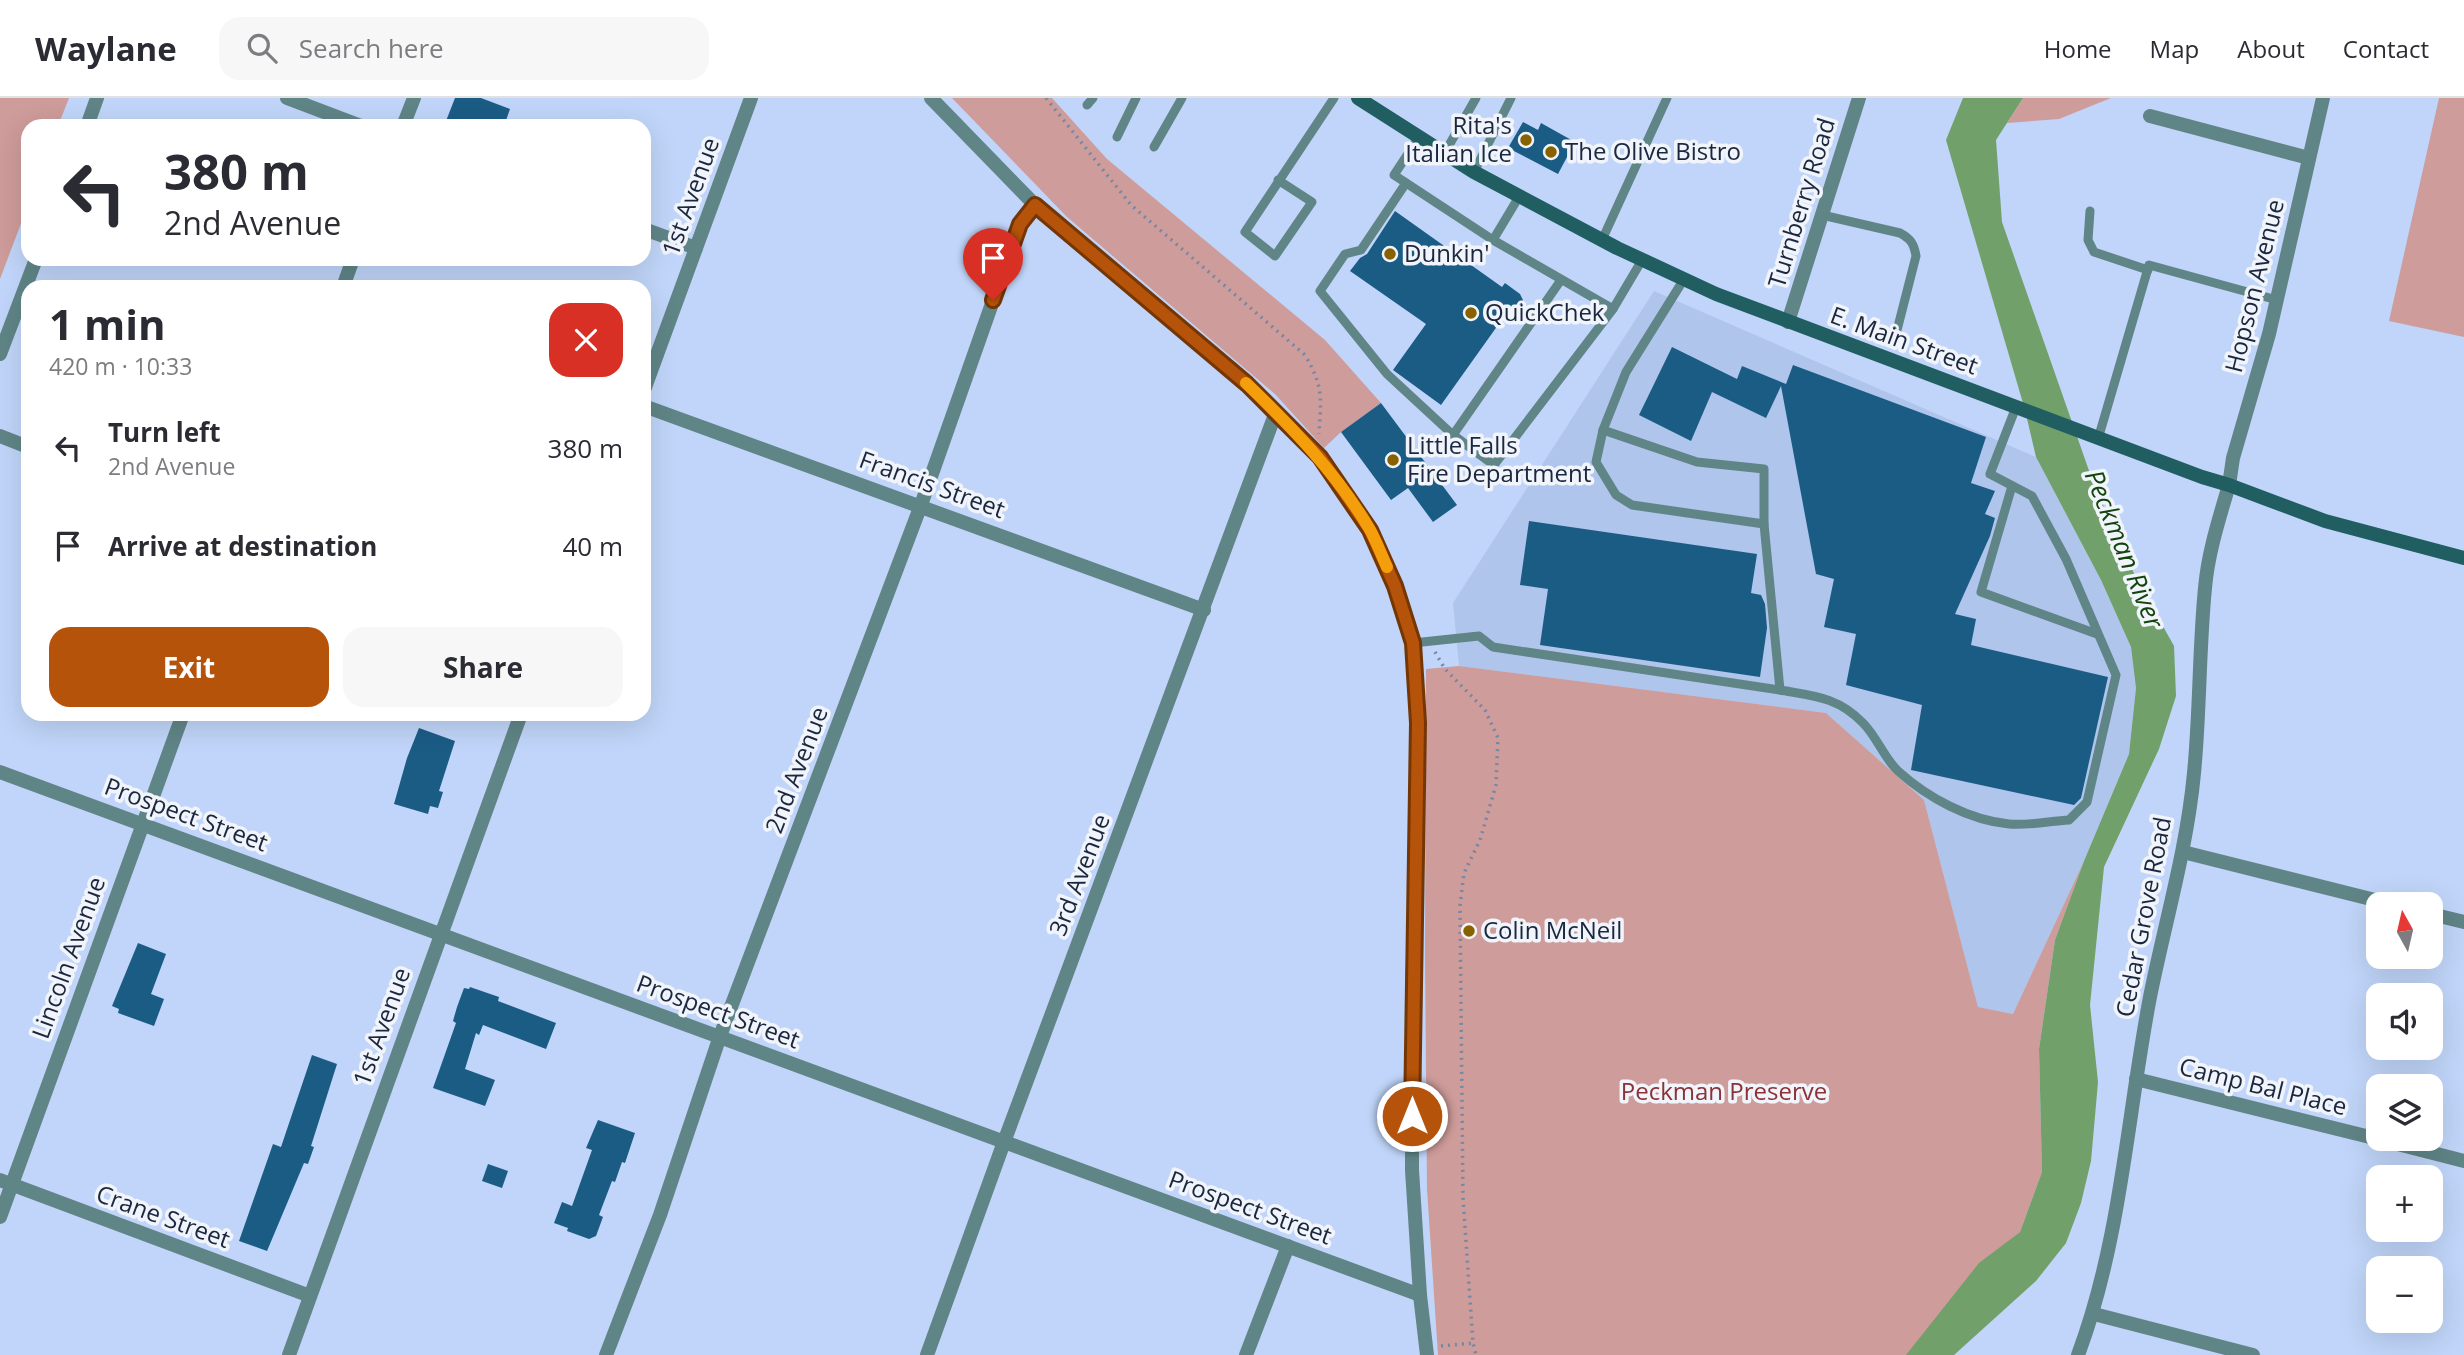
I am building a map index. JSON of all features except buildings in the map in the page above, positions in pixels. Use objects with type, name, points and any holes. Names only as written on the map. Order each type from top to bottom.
[{"type":"main road","name":"E. Main Street","points":[[1358,98],[1376,103],[1419,137],[1474,172],[1602,240],[1684,279],[1788,322],[2202,478],[2229,485],[2325,521],[2464,558]]},
{"type":"street","points":[[90,119],[97,98]]},
{"type":"street","points":[[287,98],[342,119]]},
{"type":"street","points":[[406,119],[414,98]]},
{"type":"street","name":"1st Avenue","points":[[651,371],[751,98]]},
{"type":"street","points":[[931,98],[1035,205],[1247,384],[1320,457],[1370,530],[1395,586],[1413,643],[1418,723],[1412,994],[1412,1170],[1426,1351]]},
{"type":"street","name":"Turnberry Road","points":[[1788,322],[1859,98]]},
{"type":"street","name":"Hopson Avenue","points":[[2229,485],[2233,458],[2277,300],[2323,98]]},
{"type":"street","points":[[2150,116],[2309,158]]},
{"type":"street","name":"2nd Avenue","points":[[606,1355],[660,1215],[720,1037],[922,505],[1020,224],[1035,205]]},
{"type":"street","points":[[651,232],[696,248]]},
{"type":"street","points":[[0,354],[21,299]]},
{"type":"street","name":"Francis Street","points":[[651,408],[922,505],[1204,610]]},
{"type":"street","name":"3rd Avenue","points":[[927,1355],[1276,412]]},
{"type":"street","points":[[0,436],[21,444]]},
{"type":"street","name":"Cedar Grove Road","points":[[2078,1355],[2094,1314],[2119,1196],[2151,996],[2183,852],[2194,774],[2205,587],[2216,528],[2229,485]]},
{"type":"street","name":"Lincoln Avenue","points":[[0,1217],[6,1182],[180,721]]},
{"type":"street","name":"1st Avenue","points":[[289,1355],[518,721]]},
{"type":"street","name":"Prospect Street","points":[[0,772],[1420,1295]]},
{"type":"street","points":[[2183,852],[2366,898]]},
{"type":"street","points":[[2443,917],[2464,922]]},
{"type":"street","name":"Camp Bal Place","points":[[2136,1079],[2366,1136]]},
{"type":"street","name":"Camp Bal Place","points":[[2425,1151],[2464,1161]]},
{"type":"street","name":"Crane Street","points":[[6,1182],[310,1296]]},
{"type":"street","points":[[1246,1355],[1288,1246]]},
{"type":"street","points":[[2094,1314],[2253,1355]]},
{"type":"lane","points":[[1117,136],[1136,98]]},
{"type":"lane","points":[[1154,147],[1182,98]]},
{"type":"lane","points":[[1278,180],[1312,202],[1275,256],[1245,232],[1278,180],[1334,98]]},
{"type":"lane","points":[[1444,154],[1476,98]]},
{"type":"lane","points":[[1474,172],[1511,98]]},
{"type":"lane","points":[[1602,240],[1667,98]]},
{"type":"lane","points":[[1419,137],[1394,175],[1493,240],[1613,309]]},
{"type":"lane","points":[[1406,183],[1361,250],[1345,254],[1320,291],[1387,374],[1453,435],[1494,465],[1613,309],[1642,260]]},
{"type":"lane","points":[[1493,240],[1520,195]]},
{"type":"lane","points":[[2090,211],[2088,240],[2094,252],[2148,270]]},
{"type":"lane","points":[[1822,215],[1900,233],[1914,245],[1916,256],[1894,342]]},
{"type":"lane","points":[[2098,439],[2150,265],[2277,300]]},
{"type":"lane","points":[[1453,435],[1561,279]]},
{"type":"lane","points":[[1684,279],[1626,372],[1603,430],[1596,462],[1616,495],[1632,505],[1764,524]]},
{"type":"lane","points":[[1413,643],[1479,636],[1493,647],[1831,699],[1864,724],[1898,771],[1957,810],[2010,824],[2069,820],[2087,802],[2116,675],[2066,559],[2032,496],[1990,474],[2018,408]]},
{"type":"lane","points":[[1603,430],[1697,462],[1764,469],[1764,524],[1780,690]]},
{"type":"lane","points":[[2012,486],[1981,592],[2097,634]]},
{"type":"path","points":[[1046,98],[1131,205],[1305,355],[1315,371],[1322,391],[1320,457]]},
{"type":"path","points":[[1429,641],[1446,669],[1485,710],[1498,738],[1496,785],[1480,841],[1464,873],[1460,906],[1463,1198],[1476,1355]]},
{"type":"path","points":[[1426,1351],[1473,1343]]},
{"type":"shaded area","points":[[1963,98],[2023,98],[1996,140],[2002,222],[2094,485],[2137,580],[2174,646],[2176,696],[2159,749],[2104,867],[2090,1005],[2098,1082],[2091,1161],[2081,1203],[2066,1243],[2036,1281],[1954,1355],[1906,1355],[1979,1263],[2020,1232],[2042,1172],[2039,1049],[2055,940],[2084,861],[2129,754],[2136,688],[2131,647],[2101,580],[2036,457],[2025,410],[1946,140]]},
{"type":"shaded area","points":[[1654,291],[2036,457],[2101,580],[2131,647],[2136,688],[2129,754],[2084,861],[2013,1014],[1978,1007],[1924,800],[1826,713],[1459,666],[1453,603]]},
{"type":"green space","points":[[0,98],[69,98],[61,119],[21,119],[21,224],[0,279]]},
{"type":"green space","points":[[952,98],[1052,98],[1107,159],[1325,340],[1381,403],[1324,448],[1275,394],[1067,217]]},
{"type":"green space","points":[[2023,98],[2111,98],[2059,119],[2007,123]]},
{"type":"green space","points":[[2439,98],[2464,98],[2464,337],[2389,321]]},
{"type":"green space","name":"Peckman Preserve","points":[[1459,666],[1826,713],[1924,800],[1978,1007],[2013,1014],[2084,861],[2055,940],[2039,1049],[2042,1172],[2020,1232],[1992,1254],[1908,1355],[1438,1355],[1427,1189],[1426,669]]},
{"type":"slow traffic","points":[[1246,383],[1320,457],[1370,530],[1387,567]]},
{"type":"place","name":"Rita's Italian Ice","points":[[1526,140]]},
{"type":"place","name":"The Olive Bistro","points":[[1551,152]]},
{"type":"place","name":"Dunkin'","points":[[1390,254]]},
{"type":"place","name":"QuickChek","points":[[1471,313]]},
{"type":"place","name":"Little Falls Fire Department","points":[[1393,460]]},
{"type":"place","name":"Colin McNeil","points":[[1469,931]]},
{"type":"route","points":[[993,300],[1020,224],[1035,205],[1247,384],[1276,412],[1320,457],[1370,530],[1395,586],[1413,643],[1418,723],[1412,1116]]},
{"type":"water label","name":"Peckman River","points":[[2124,549]]}]
